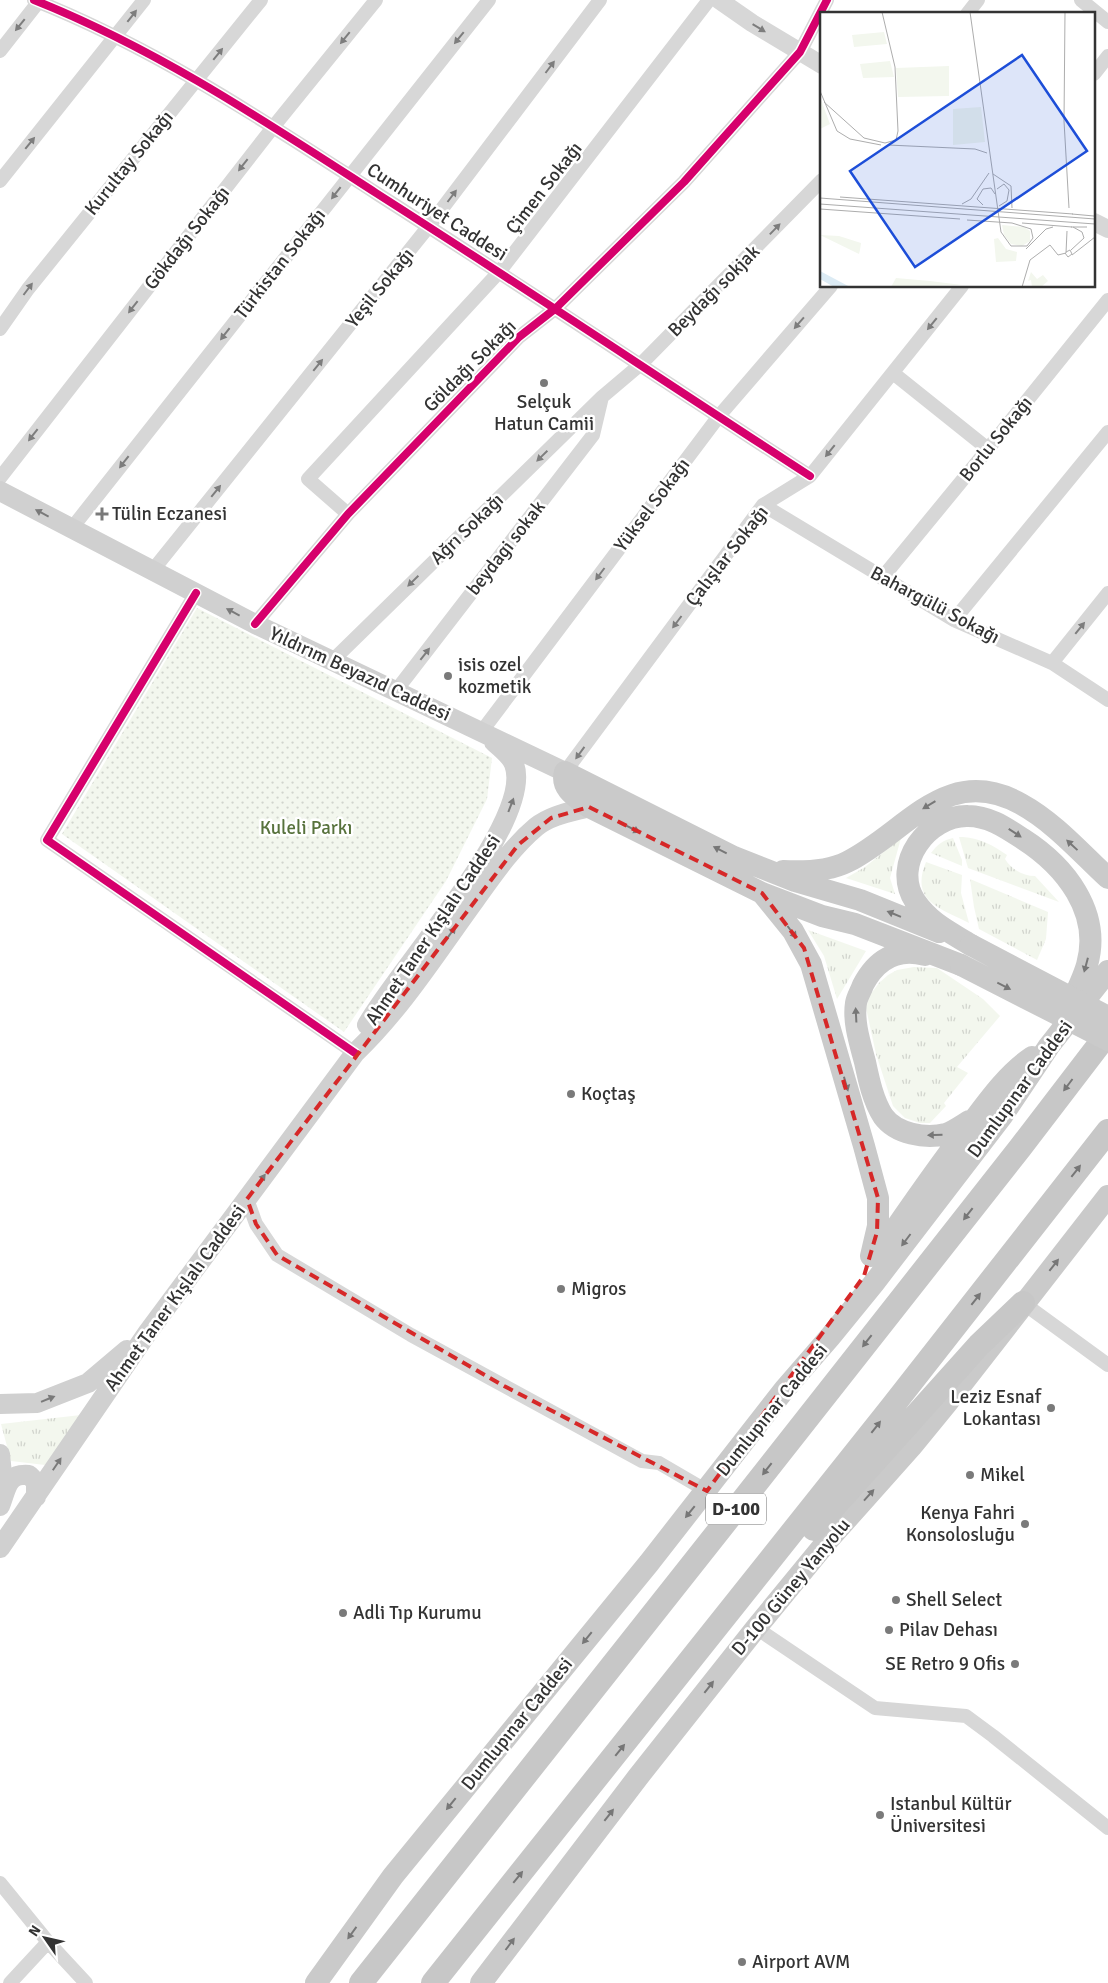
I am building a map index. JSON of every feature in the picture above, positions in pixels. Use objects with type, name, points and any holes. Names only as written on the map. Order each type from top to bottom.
[{"type":"highway","points":[[1100,1047],[1108,1024]]},
{"type":"highway","name":"D-100","points":[[361,1983],[1100,1047],[1108,1033]]},
{"type":"highway","name":"D-100","points":[[433,1983],[1108,1131]]},
{"type":"highway","points":[[682,1671],[733,1623],[826,1515],[979,1345],[1023,1303]]},
{"type":"main road","name":"Yıldırım Beyazıd Caddesi","points":[[0,491],[331,662],[565,772]]},
{"type":"main road","name":"Ahmet Taner Kışlalı Caddesi","points":[[355,1052],[368,1023],[466,886],[497,837],[509,810],[517,781],[514,764],[504,751],[482,732]]},
{"type":"main road","points":[[971,945],[860,900],[831,893],[764,870],[734,857],[565,772],[563,778],[565,786],[589,807],[762,894],[822,916],[855,924],[961,965],[1100,1047]]},
{"type":"main road","points":[[764,870],[810,870],[845,863],[870,848],[932,802],[950,795],[977,791],[998,795],[1020,803],[1044,818],[1108,878]]},
{"type":"main road","name":"Ahmet Taner Kışlalı Caddesi","points":[[0,1548],[148,1332],[355,1052],[389,1017],[518,845],[536,827],[551,818],[589,807]]},
{"type":"main road","points":[[784,1390],[944,1159],[1007,1079],[1022,1064],[1049,1046],[1076,994],[1087,964],[1090,932],[1088,916],[1083,903],[1068,879],[1037,848],[1003,825],[987,818],[970,816],[957,816],[940,823],[922,837],[912,851],[908,870],[910,888],[915,901],[930,920],[971,945],[1108,1017]]},
{"type":"main road","points":[[762,894],[793,932],[811,964],[873,1177],[878,1198],[879,1216],[873,1249],[864,1276]]},
{"type":"main road","points":[[961,965],[914,952],[902,953],[885,960],[871,971],[856,1000],[856,1021],[877,1106],[885,1118],[899,1130],[914,1135],[944,1134],[955,1130],[978,1115]]},
{"type":"main road","name":"Dumlupınar Caddesi","points":[[316,1983],[403,1864],[706,1491],[784,1390],[830,1338],[953,1181],[1002,1116],[1049,1046],[1108,971]]},
{"type":"main road","name":"D-100 Güney Yanyolu","points":[[481,1983],[592,1837],[756,1628],[829,1539],[911,1447],[964,1382],[1023,1303],[1108,1196]]},
{"type":"main road","points":[[0,1404],[37,1403],[88,1383],[148,1332]]},
{"type":"main road","points":[[0,1454],[2,1501]]},
{"type":"main road","points":[[2,1501],[13,1477],[20,1474],[29,1474],[36,1482],[36,1496]]},
{"type":"street","points":[[0,182],[144,0]]},
{"type":"street","name":"Kurultay Sokağı","points":[[0,329],[28,289],[262,0]]},
{"type":"street","name":"Gökdağı Sokağı","points":[[0,478],[274,126],[376,0]]},
{"type":"street","name":"Türkistan Sokağı","points":[[72,528],[489,0]]},
{"type":"street","name":"Yeşil Sokağı","points":[[153,570],[429,226],[600,0]]},
{"type":"street","name":"Çimen Sokağı","points":[[348,514],[308,479],[500,271],[709,0]]},
{"type":"street","points":[[719,0],[752,23],[820,64]]},
{"type":"street","name":"Göldağı Sokağı","points":[[821,12],[827,0]]},
{"type":"street","points":[[969,12],[978,0]]},
{"type":"street","points":[[1081,0],[1096,12]]},
{"type":"street","points":[[0,51],[38,1]]},
{"type":"street","name":"Cumhuriyet Caddesi","points":[[38,1],[116,36],[197,80],[274,126],[349,176],[500,271],[810,476]]},
{"type":"street","points":[[1096,12],[1108,22]]},
{"type":"street","name":"Göldağı Sokağı","points":[[255,624],[348,514],[519,337],[556,308],[684,182],[800,52],[820,13]]},
{"type":"street","points":[[1096,71],[1108,56]]},
{"type":"street","name":"Beydağı sokjak","points":[[602,397],[641,364],[820,182]]},
{"type":"street","points":[[1096,223],[1108,229]]},
{"type":"street","name":"Yüksel Sokağı","points":[[482,732],[719,416],[829,288]]},
{"type":"street","name":"Çalışlar Sokağı","points":[[565,772],[764,505],[810,476],[960,288]]},
{"type":"street","name":"Borlu Sokağı","points":[[882,578],[988,450],[1108,300]]},
{"type":"street","points":[[893,373],[988,450]]},
{"type":"street","name":"Ağrı Sokağı","points":[[331,662],[602,397]]},
{"type":"street","name":"beydagi sokak","points":[[395,692],[593,435],[602,397]]},
{"type":"street","points":[[954,620],[1108,432]]},
{"type":"street","name":"Bahargülü Sokağı","points":[[764,505],[954,620],[1052,664],[1108,700]]},
{"type":"street","points":[[196,593],[47,840],[355,1052]]},
{"type":"street","points":[[1052,664],[1108,593]]},
{"type":"street","points":[[247,1199],[256,1224],[277,1255],[411,1335],[642,1460],[658,1463],[706,1491]]},
{"type":"street","points":[[1023,1303],[1108,1365]]},
{"type":"street","points":[[756,1628],[875,1708],[966,1716],[1108,1828]]},
{"type":"street","points":[[0,1882],[48,1942],[86,1983]]},
{"type":"street","points":[[10,1983],[48,1942]]},
{"type":"highlighted area","points":[[589,807],[762,893],[804,948],[878,1198],[877,1232],[864,1276],[707,1491],[504,1386],[277,1255],[256,1224],[247,1199],[518,845],[551,818]]},
{"type":"green space","name":"Kuleli Parkı","points":[[197,608],[492,758],[487,799],[446,881],[344,1032],[62,834]]},
{"type":"green space","points":[[959,837],[986,843],[1007,855],[1005,859],[1011,866],[1022,873],[1035,876],[1059,902],[968,868]]},
{"type":"green space","points":[[901,838],[890,878],[895,894],[846,878],[865,867]]},
{"type":"green space","points":[[953,838],[962,860],[962,866],[931,853],[940,843]]},
{"type":"green space","points":[[926,862],[962,875],[961,893],[969,923],[947,913],[930,902],[922,886],[922,875]]},
{"type":"green space","points":[[970,879],[1048,912],[1046,939],[1037,960],[979,929]]},
{"type":"green space","points":[[808,930],[866,951],[837,999],[824,956]]},
{"type":"green space","points":[[914,967],[937,968],[983,999],[1000,1016],[957,1067],[968,1073],[944,1103],[946,1106],[930,1123],[920,1123],[905,1118],[893,1106],[876,1054],[866,1008],[870,995],[888,975],[897,970]]},
{"type":"green space","points":[[81,1415],[45,1465],[11,1461],[1,1424]]},
{"type":"cycle path","points":[[34,0],[124,41],[210,88],[485,263],[810,476]]},
{"type":"cycle path","points":[[821,12],[827,0]]},
{"type":"cycle path","points":[[255,624],[348,514],[519,337],[556,308],[684,182],[800,52],[820,13]]},
{"type":"cycle path","points":[[196,593],[47,840],[355,1053]]},
{"type":"place","name":"Selçuk Hatun Camii","points":[[544,383]]},
{"type":"place","name":"Tülin Eczanesi","points":[[102,514]]},
{"type":"place","name":"isis ozel kozmetik","points":[[448,676]]},
{"type":"place","name":"Koçtaş","points":[[571,1094]]},
{"type":"place","name":"Migros","points":[[561,1289]]},
{"type":"place","name":"Leziz Esnaf Lokantası","points":[[1051,1408]]},
{"type":"place","name":"Mikel","points":[[970,1475]]},
{"type":"place","name":"Kenya Fahri Konsolosluğu","points":[[1025,1524]]},
{"type":"place","name":"Shell Select","points":[[896,1600]]},
{"type":"place","name":"Adli Tıp Kurumu","points":[[343,1613]]},
{"type":"place","name":"Pilav Dehası","points":[[889,1630]]},
{"type":"place","name":"SE Retro 9 Ofis","points":[[1015,1664]]},
{"type":"place","name":"Istanbul Kültür Üniversitesi","points":[[880,1815]]},
{"type":"place","name":"Airport AVM","points":[[742,1962]]}]
